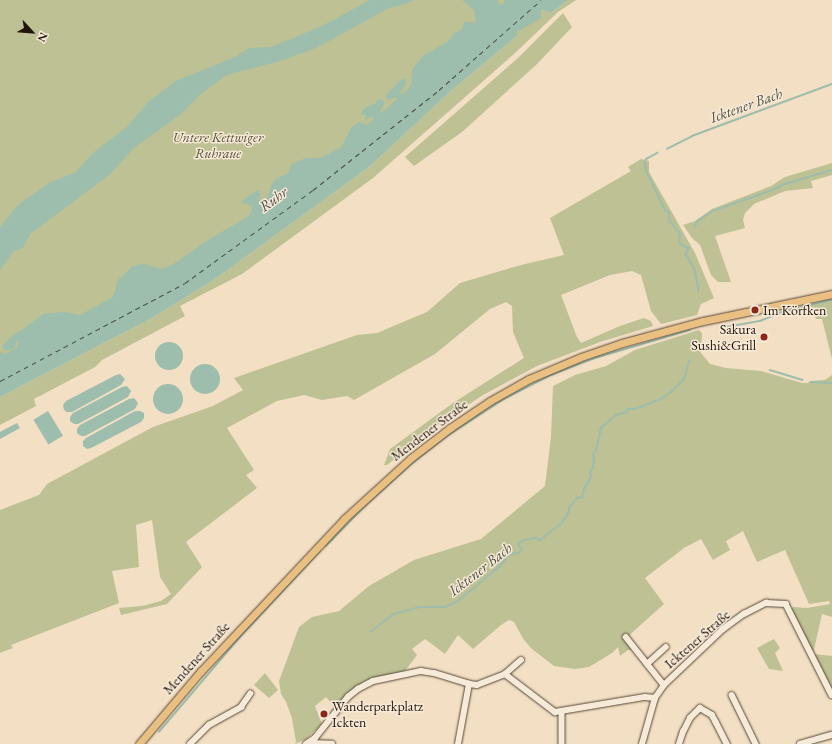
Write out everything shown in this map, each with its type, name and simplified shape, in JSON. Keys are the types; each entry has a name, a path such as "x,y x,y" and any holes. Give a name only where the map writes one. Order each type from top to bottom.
{"main road":[{"name":"Mendener Straße","path":"139,744 201,671 344,519 411,458 450,428 490,401 529,379 581,357 622,343 703,321 832,294"}],"street":[{"name":"Icktener Straße","path":"642,744 655,698 664,685 723,629 758,606 774,602 786,604 832,695"},
{"name":"Icktener Straße","path":"626,637 664,685"},
{"name":"Icktener Straße","path":"647,664 666,647"},
{"path":"308,743 334,716 348,697 358,689 373,681 422,671 477,685 505,674 521,660"},
{"path":"505,674 555,712 645,697 655,698"},
{"path":"458,744 469,684"},
{"path":"190,744 209,725 241,707 250,694"},
{"path":"732,694 756,744"},
{"path":"679,744 682,732 690,718 696,710 700,708 714,719 727,744"},
{"path":"562,712 562,744"},
{"path":"800,744 832,735"},
{"path":"308,743 332,744"}],"green space":[{"name":"Untere Kettwiger Ruhraue","path":"0,0 533,0 270,217 0,367"},
{"path":"568,0 576,0 558,12 514,54 373,178 242,274 180,306 185,316 102,360 95,367 34,399 36,406 0,425 0,397 152,318 215,279 369,167 452,90 517,36 517,32 541,15 541,11 543,10 551,13"},
{"path":"563,13 572,27 537,64 462,132 414,166 405,157 519,57"},
{"path":"641,159 649,161 649,172 695,253 714,298 701,304 697,315 661,324 651,311 641,275 632,271 610,275 561,295 577,337 581,343 620,326 644,318 651,321 653,326 600,342 537,366 483,395 432,429 387,465 384,465 390,449 453,403 524,358 513,332 512,306 506,302 490,309 435,354 354,400 347,396 322,400 304,395 277,401 227,428 254,470 246,475 257,488 186,542 202,567 167,604 121,615 119,608 142,606 161,601 171,594 160,577 152,520 136,525 139,567 112,571 119,603 11,645 13,648 0,653 0,510 39,495 47,484 153,427 213,406 243,390 234,378 357,335 377,333 427,312 460,283 521,265 564,255 550,218 631,171 628,167"},
{"path":"832,163 832,175 811,181 813,188 785,191 754,204 745,213 743,220 745,228 715,236 731,282 718,282 711,275 700,245 692,238 683,225 695,221 712,209 771,186 785,177"},
{"path":"832,301 832,359 822,319 816,319 811,306"},
{"path":"699,330 702,333 701,353 710,364 726,368 761,371 802,383 825,380 832,375 832,617 822,614 813,654 832,656 832,691 813,655 791,609 793,607 807,608 830,604 829,601 809,604 785,550 757,562 743,531 726,541 730,550 713,560 701,539 684,548 645,578 664,604 625,639 634,650 628,650 620,656 618,647 612,653 589,667 575,669 554,666 532,649 524,640 514,622 509,620 473,649 458,635 445,654 425,639 412,649 417,655 405,671 365,681 348,692 335,707 326,697 315,706 322,724 306,739 295,744 296,742 292,718 286,702 281,694 279,681 299,627 312,617 339,611 369,586 414,560 481,539 545,486 551,437 553,386 575,375 606,366 635,350"},
{"path":"774,639 780,648 775,653 783,671 769,669 757,648"},
{"path":"265,673 278,690 269,698 254,685"}],"water":[{"path":"370,0 415,0 389,8 316,48 280,61 227,75 202,93 181,114 134,148 109,175 30,234 23,248 14,251 0,270 0,227 19,204 49,183 76,172 94,152 128,126 148,102 176,81 237,56 249,48 271,47 296,37 324,25"},
{"name":"Ruhr","path":"462,0 497,0 500,5 504,3 504,0 568,0 551,13 543,10 541,11 541,18 517,32 517,36 452,90 369,167 215,279 152,318 0,397 0,352 5,354 17,348 18,342 16,341 15,348 6,351 2,346 12,336 43,314 64,312 80,315 113,297 118,280 133,266 143,264 162,269 172,265 205,242 247,217 251,213 252,206 243,203 242,201 257,190 260,191 259,204 261,204 268,197 271,185 277,178 288,173 292,164 306,158 320,158 342,147 350,129 359,122 367,125 374,119 372,116 365,121 366,115 361,115 363,109 376,103 378,99 385,103 379,113 385,110 397,99 395,97 389,100 385,96 402,79 405,79 406,84 400,92 402,94 407,90 411,84 412,70 423,56 447,42 455,33 462,29 464,22 472,22 476,24 474,10"},
{"path":"169,342 179,346 183,356 179,366 169,370 159,366 155,356 159,346"},
{"path":"205,364 215,369 220,379 215,389 205,394 195,389 190,379 195,369"},
{"path":"120,374 125,379 121,385 72,412 67,412 64,410 63,405 66,401"},
{"path":"168,384 174,385 182,393 182,405 174,413 168,414 162,413 154,405 153,399 154,393 162,385"},
{"path":"127,386 131,391 128,397 78,424 74,424 70,421 70,417 73,413 122,387"},
{"path":"134,398 138,403 135,409 85,436 81,436 77,433 77,429 80,425 129,399"},
{"path":"48,411 63,436 48,445 33,420"},
{"path":"135,411 144,413 144,418 141,422 91,448 87,449 83,446 83,441 86,438"},
{"path":"17,423 20,428 0,439 0,432"}],"waterway":[{"name":"Icktener Bach","path":"667,149 692,136 832,84"},
{"name":"Icktener Bach","path":"658,153 647,159 645,162 647,172 666,211 669,212 670,221 680,233 680,244 689,248 686,254 695,269 699,291"},
{"path":"694,227 699,220 713,211 785,184 832,170"},
{"path":"726,327 760,321 782,312 832,300"},
{"path":"326,546 365,506 410,465 447,436 504,399 551,375 595,358 690,330"},
{"name":"Icktener Bach","path":"370,632 394,614 420,607 445,607 458,601 500,566 510,554 518,553 522,550 518,544 524,540 537,538 540,540 562,523 569,512 569,508 577,498 582,497 584,489 591,476 590,472 593,468 593,454 596,451 601,428 616,415 627,412 628,409 635,409 661,399 671,392 684,379 689,361"},
{"path":"770,370 802,380"},
{"path":"811,382 832,383"},
{"path":"159,732 241,636 320,551"}],"ferry route":[{"path":"0,381 185,283 313,190 439,90 541,0"}],"place":[{"name":"Im Körfken","path":"755,310"},
{"name":"Sakura Sushi&Grill","path":"764,337"},
{"name":"Wanderparkplatz Ickten","path":"324,714"}]}
